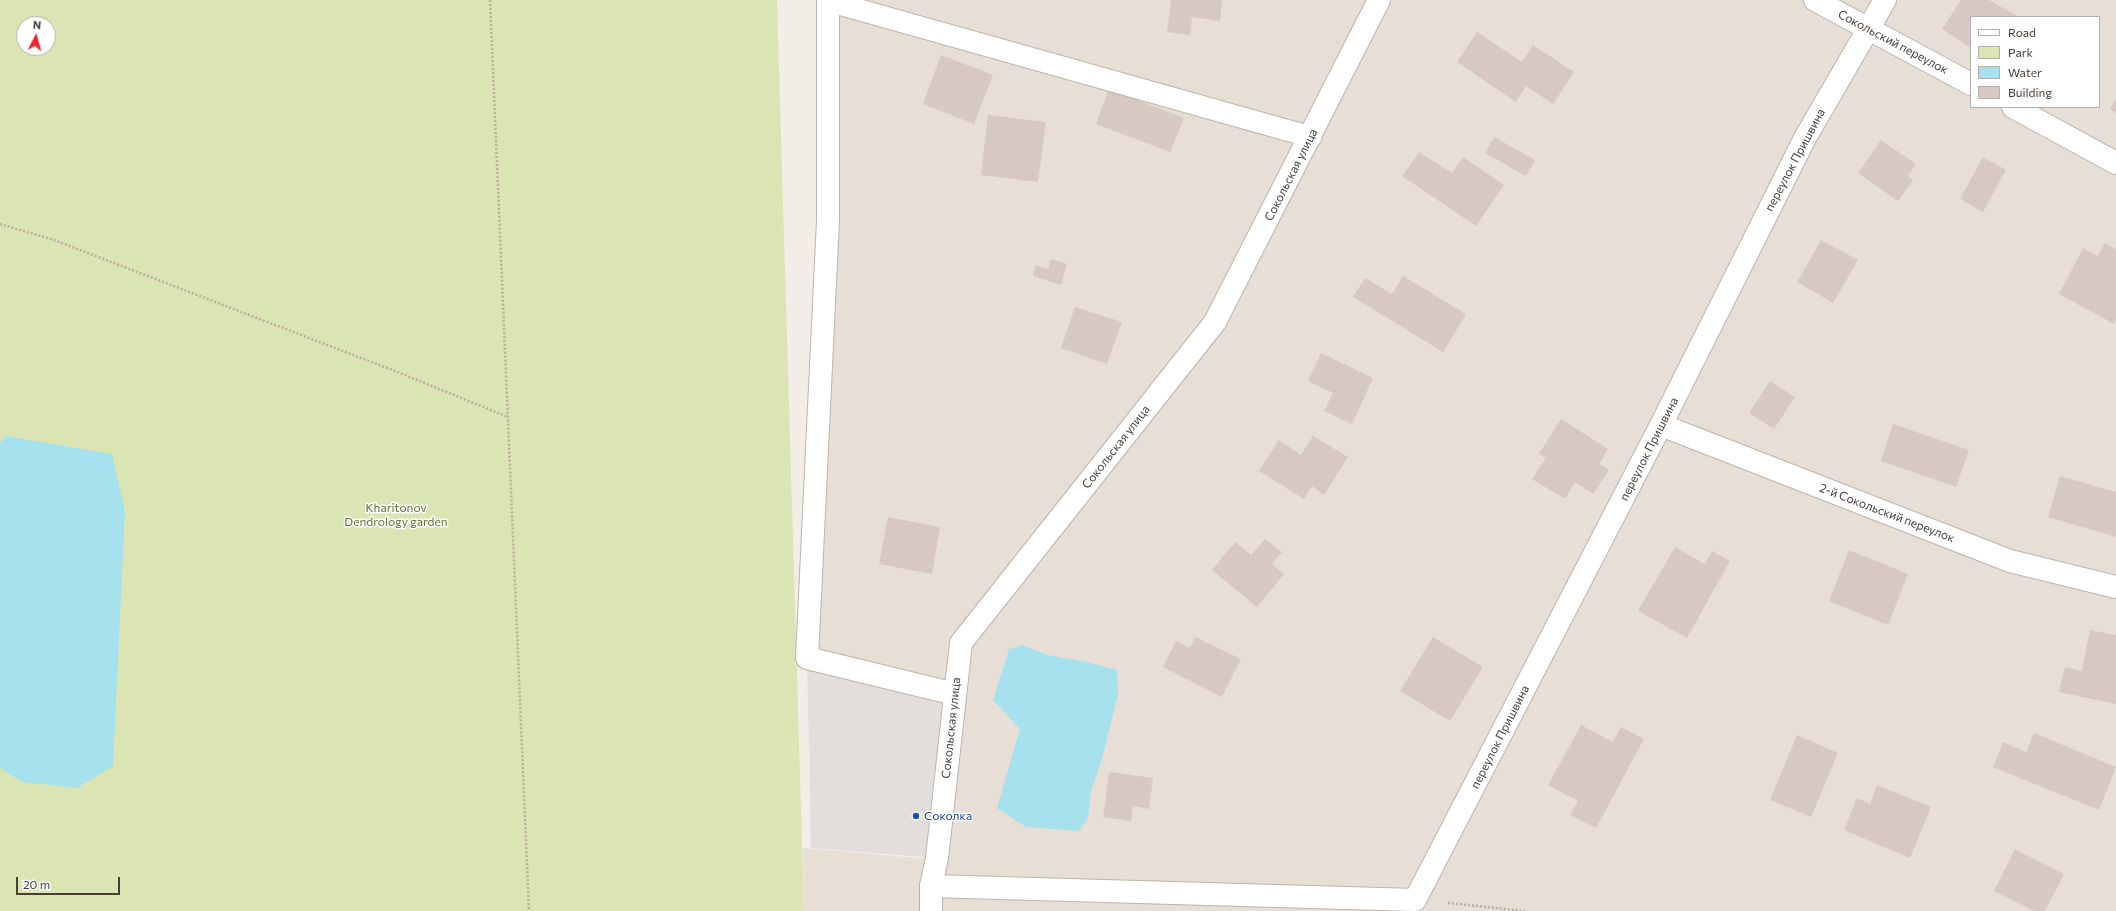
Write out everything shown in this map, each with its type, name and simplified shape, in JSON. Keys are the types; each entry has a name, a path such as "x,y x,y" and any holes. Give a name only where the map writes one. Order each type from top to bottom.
{"street":[{"name":"Сокольская улица","path":"931,911 931,886 937,858 961,643 1215,322 1311,137 1379,0"},
{"name":"Сокольский переулок","path":"1815,0 1970,83"},
{"name":"переулок Пришвина","path":"1415,900 1661,425 1805,138 1885,0"},
{"path":"828,1 828,220 807,658 955,694"},
{"path":"2015,108 2116,163"},
{"name":"2-й Сокольский переулок","path":"1661,425 2010,561 2116,587"},
{"path":"931,886 1337,904 1415,900"}],"lane":[{"path":"828,1 1311,137"}],"path":[{"path":"490,0 529,911"},
{"path":"0,224 54,240 396,371 508,418"},
{"path":"1415,900 1525,911"}],"shaded area":[{"path":"839,0 1372,0 1210,321 958,642 952,690 810,654"},
{"path":"1387,0 2116,0 2116,911 804,911 803,848 940,860 970,645 1223,324"},
{"path":"807,658 955,694 937,858 811,848"}],"green space":[{"name":"Kharitonov Dendrology garden","path":"0,0 777,0 804,911 0,911"}],"water":[{"path":"6,436 112,454 125,511 113,766 77,788 22,782 0,768 0,443"},
{"path":"1023,645 1048,655 1087,662 1117,670 1118,695 1102,759 1091,791 1088,819 1078,831 1026,827 997,808 1020,729 993,700 1009,649"}],"building":[{"path":"1171,0 1222,0 1220,21 1192,17 1190,35 1167,32"},
{"path":"1961,0 1989,0 2017,16 1970,16 1970,47 1942,29"},
{"path":"1477,32 1522,62 1533,45 1574,72 1553,104 1526,86 1516,102 1457,62"},
{"path":"941,55 993,75 974,124 923,104"},
{"path":"1109,89 1184,118 1170,152 1096,124"},
{"path":"2116,99 2116,113 2110,109"},
{"path":"988,115 1046,122 1038,182 981,175"},
{"path":"1494,137 1535,160 1526,176 1485,153"},
{"path":"1881,140 1916,164 1908,176 1913,180 1898,201 1858,173"},
{"path":"1419,152 1452,173 1463,157 1504,185 1476,226 1402,176"},
{"path":"1983,157 2006,170 1983,212 1960,199"},
{"path":"1821,240 1858,260 1833,303 1797,282"},
{"path":"2105,243 2116,249 2116,320 2114,324 2059,294 2083,248 2098,256"},
{"path":"1051,259 1067,264 1061,285 1033,276 1036,265 1048,269"},
{"path":"1403,276 1466,314 1443,352 1353,297 1365,278 1392,294"},
{"path":"1075,307 1122,322 1107,364 1061,348"},
{"path":"1321,353 1373,378 1352,424 1324,411 1333,393 1308,381"},
{"path":"1770,381 1795,397 1774,429 1749,413"},
{"path":"1561,419 1608,449 1599,464 1609,470 1593,494 1575,482 1565,499 1532,479 1546,458 1539,454"},
{"path":"1893,424 1969,450 1956,487 1881,461"},
{"path":"1313,436 1348,457 1324,495 1312,486 1304,499 1259,471 1279,440 1301,455"},
{"path":"2060,476 2116,492 2116,537 2048,517"},
{"path":"888,517 940,527 932,574 879,564"},
{"path":"1265,539 1282,552 1272,564 1284,574 1257,607 1212,570 1235,542 1251,555"},
{"path":"1675,547 1705,564 1712,551 1730,561 1687,638 1638,611"},
{"path":"1849,550 1908,574 1888,625 1829,601"},
{"path":"2090,630 2116,635 2116,704 2059,692 2065,667 2082,671"},
{"path":"1195,637 1241,659 1222,697 1163,667 1176,641 1190,648"},
{"path":"1433,637 1483,667 1450,721 1400,691"},
{"path":"1581,725 1613,742 1621,727 1644,739 1596,828 1570,815 1578,801 1548,785"},
{"path":"2034,733 2116,767 2099,810 1993,767 2003,742 2026,752"},
{"path":"1797,735 1838,753 1811,817 1770,800"},
{"path":"1109,772 1153,778 1149,809 1133,806 1131,821 1103,817"},
{"path":"1877,785 1931,807 1910,858 1844,830 1857,798 1870,804"},
{"path":"2015,849 2064,874 2045,911 2034,911 1994,891"}],"place":[{"name":"Соколка","path":"916,816"}]}
